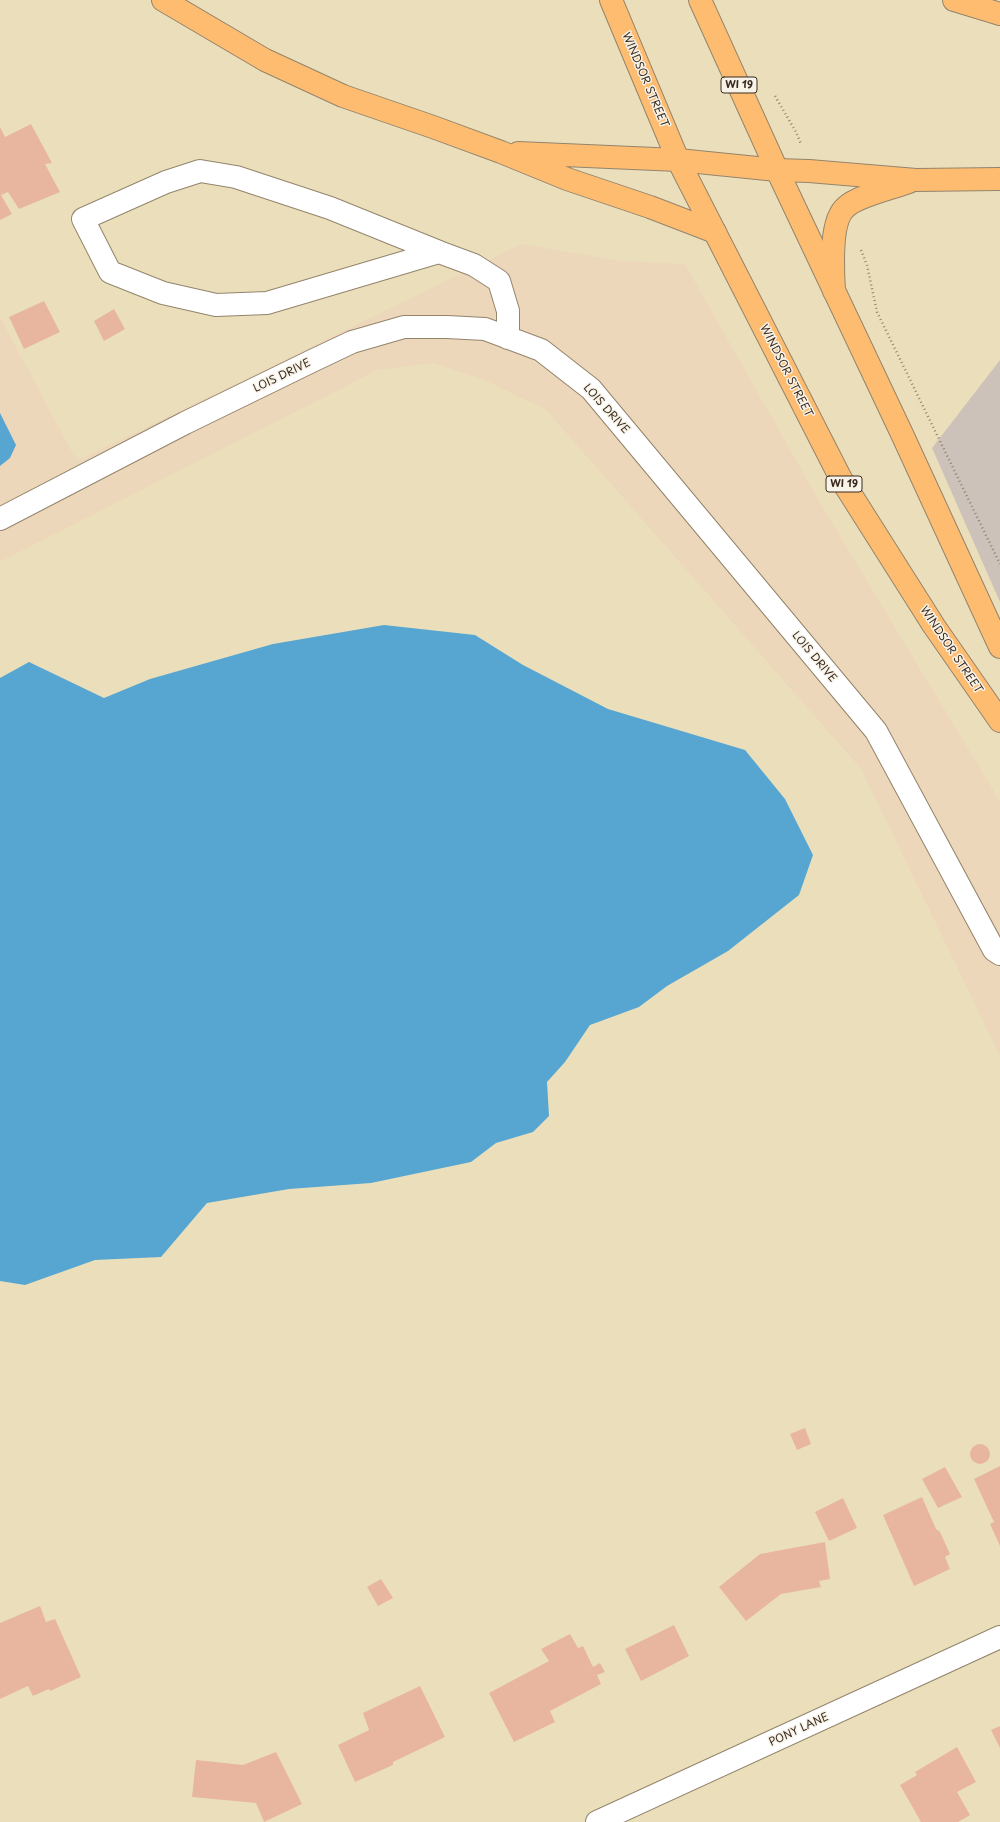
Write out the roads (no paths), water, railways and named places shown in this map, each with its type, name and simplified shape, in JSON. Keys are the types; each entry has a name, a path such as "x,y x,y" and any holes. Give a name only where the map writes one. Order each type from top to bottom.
{"main road":[{"path":"163,0 265,60 343,96 501,152 567,179 650,207 715,232"},
{"name":"WINDSOR STREET","path":"611,0 678,160 841,478 934,626 1000,721"},
{"name":"WI 19","path":"700,0 777,170 1000,647"},
{"path":"954,0 1000,14"},
{"path":"501,152 678,160 777,170 809,171 916,180 1000,179"},
{"path":"834,291 833,256 836,222 844,208 853,202 916,180"}],"street":[{"path":"439,252 267,303 216,305 163,293 110,272 83,219 166,182 200,171 236,177 330,208 474,265 499,281 508,311 508,338"},
{"name":"LOIS DRIVE","path":"0,519 185,423 352,342 404,327 447,327 485,329 541,350 591,389 876,731 994,950 1000,954"},
{"name":"PONY LANE","path":"597,1822 1000,1637"}],"water":[{"path":"0,413 16,445 10,458 0,466"},
{"path":"384,625 475,635 523,665 608,709 745,750 785,799 813,855 799,895 728,951 667,986 639,1007 590,1025 565,1062 547,1082 549,1116 533,1132 496,1143 471,1162 371,1183 289,1189 207,1203 161,1257 95,1260 25,1285 0,1281 0,678 29,662 104,698 150,679 273,644"}]}
